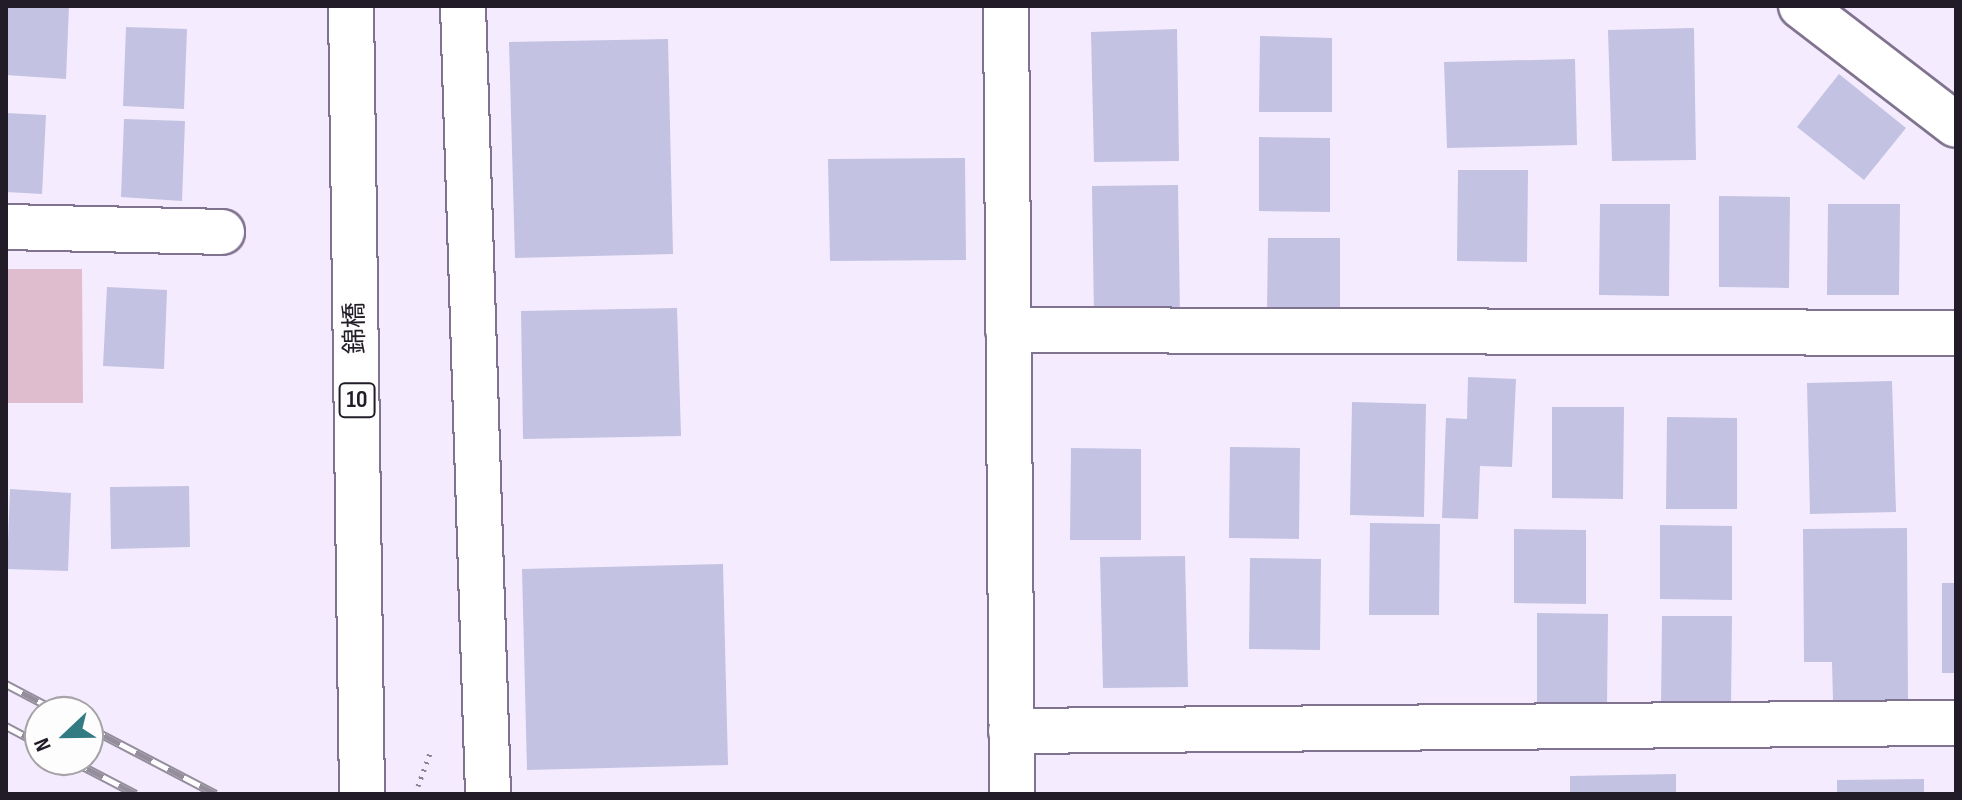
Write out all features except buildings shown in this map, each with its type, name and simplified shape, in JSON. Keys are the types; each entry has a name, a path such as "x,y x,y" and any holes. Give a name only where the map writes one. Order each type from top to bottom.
{"street":[{"name":"錦橋","path":"351,6 362,794"},
{"path":"463,6 488,794"},
{"path":"1006,6 1012,794"},
{"path":"1801,6 1956,125"},
{"path":"6,227 222,232"},
{"path":"1008,330 1956,333"},
{"path":"1011,731 1956,723"}],"shaded area":[{"path":"6,269 82,269 83,403 6,403"}],"railway":[{"path":"6,684 29,696"},
{"path":"6,726 24,736"},
{"path":"104,735 216,794"},
{"path":"102,776 136,794"}]}
